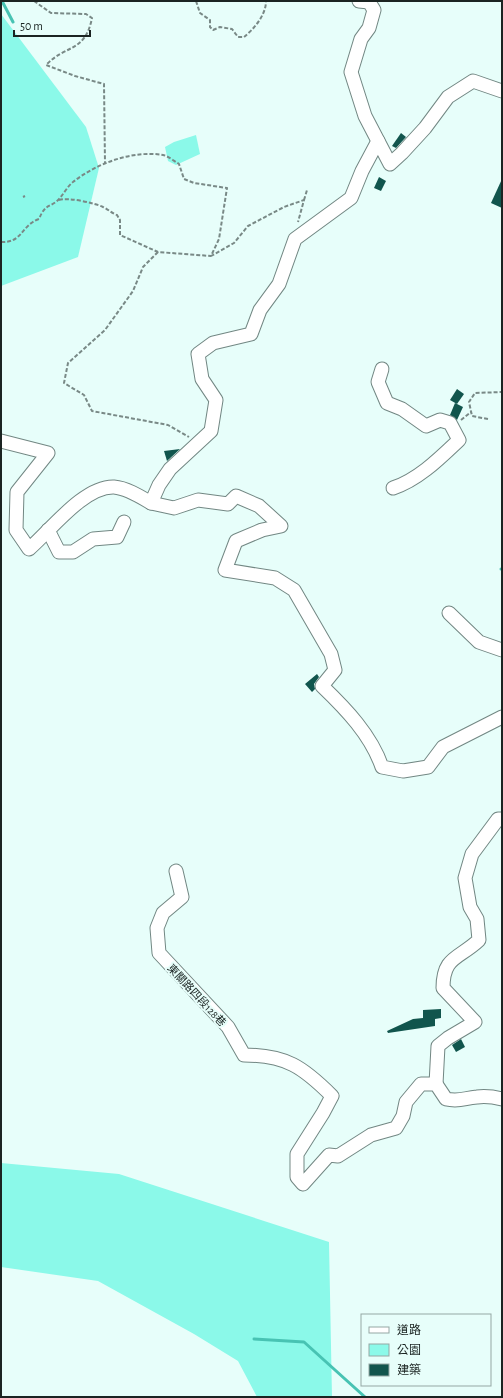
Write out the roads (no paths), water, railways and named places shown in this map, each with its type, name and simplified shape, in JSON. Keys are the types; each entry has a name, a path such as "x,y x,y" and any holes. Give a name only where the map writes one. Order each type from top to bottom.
{"street":[{"path":"359,1 369,2 374,10 369,28 361,39 351,72 365,116 390,164 402,154 425,128 448,97 473,81 502,91"},
{"path":"151,503 159,485 170,470 211,431 216,400 202,379 198,354 213,343 251,334 260,310 279,284 296,239 351,198 362,171 378,140"},
{"path":"382,369 378,382 388,403 402,409 426,426 440,420 450,423 459,440 438,460 403,485 392,488"},
{"path":"1,440 48,453 17,492 16,530 29,549 79,501 95,490 115,487 151,503 174,508 198,500 228,504 236,496 258,506 281,526 262,530 236,541 225,570 275,578 294,590 331,654 334,664 335,670 322,686 347,710 378,754 382,767 404,771 428,767 443,747 502,717"},
{"path":"48,530 59,552 73,552 93,539 117,537 124,522"},
{"path":"449,613 478,642 502,650"},
{"path":"500,819 472,854 465,878 470,907 477,919 479,940 467,951 451,960 443,972 443,988 475,1022 448,1038 438,1046 436,1084 446,1099 457,1102 476,1097 492,1097 502,1099"},
{"name":"東關路四段128巷","path":"176,872 182,897 163,914 157,928 158,953 228,1028 244,1055 266,1055 292,1064 311,1075 332,1096 297,1154 297,1177 303,1184 329,1155 338,1156 371,1135 396,1128 403,1116 406,1102 421,1084 436,1084"}],"waterway":[{"path":"2,1 13,22"},
{"path":"254,1339 304,1342 365,1397"}]}
